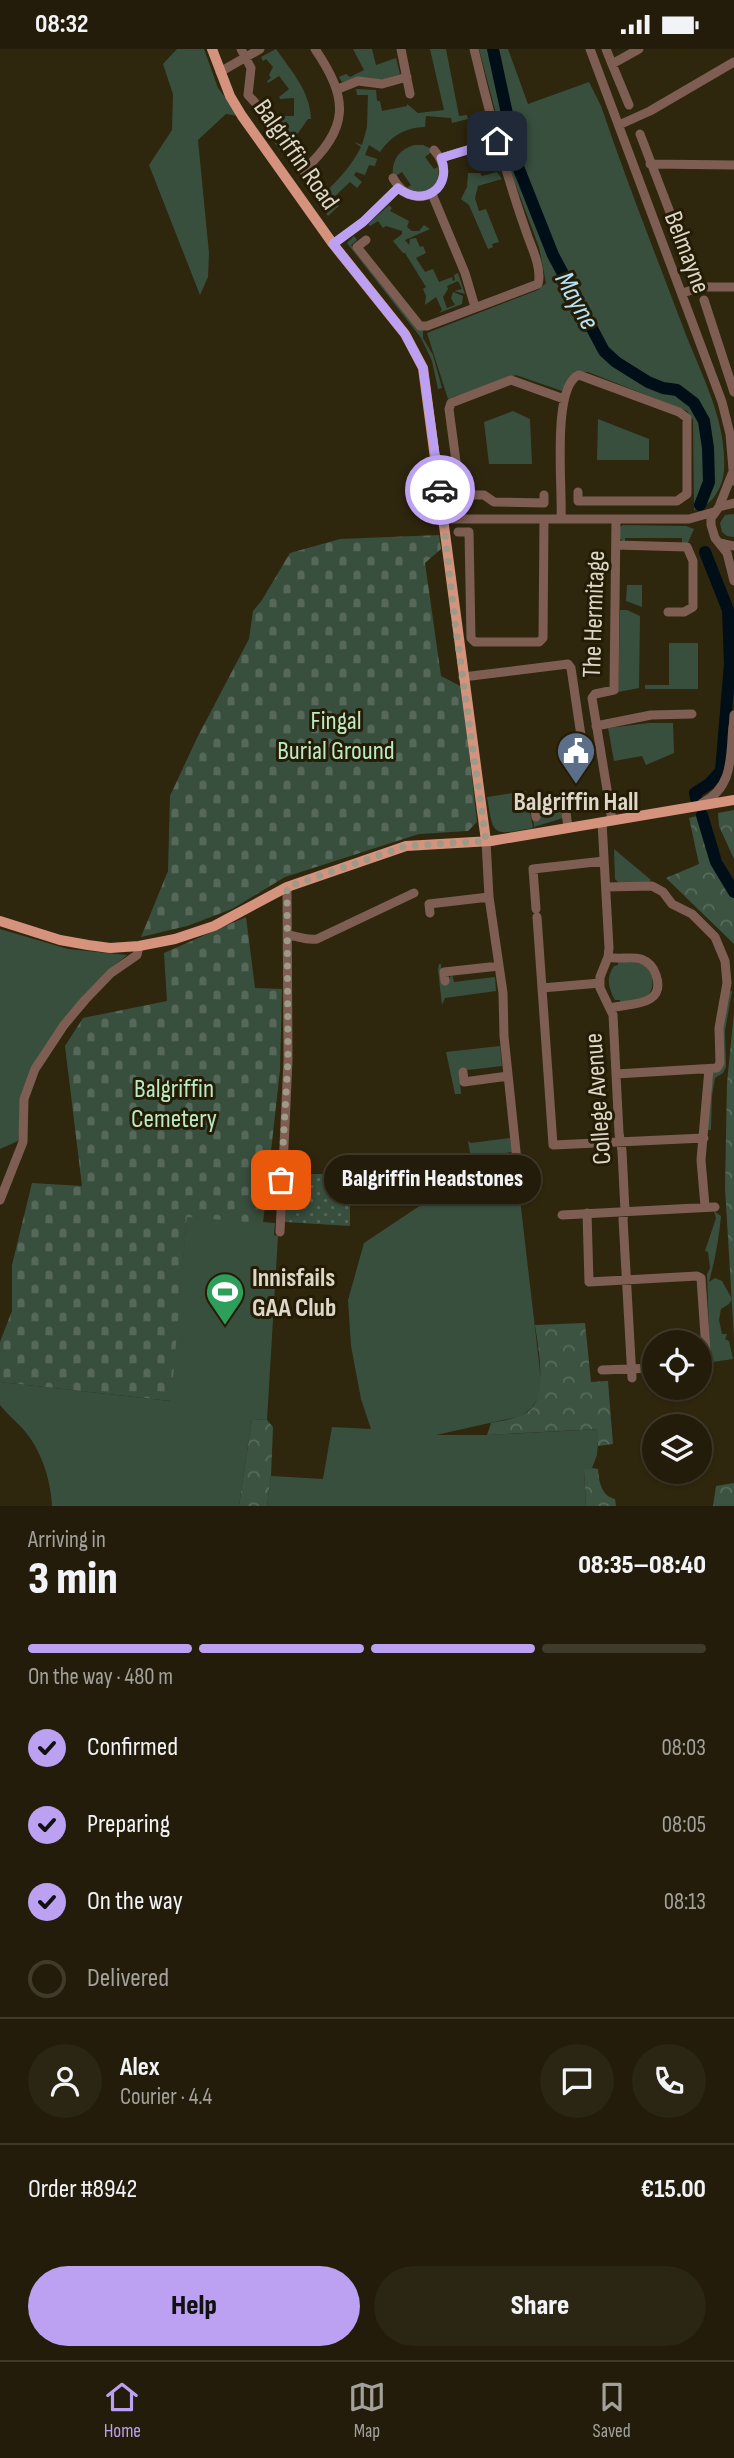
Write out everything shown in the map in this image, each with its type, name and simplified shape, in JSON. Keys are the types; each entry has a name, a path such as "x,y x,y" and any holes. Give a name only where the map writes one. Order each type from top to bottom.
{"main road":[{"name":"Balgriffin Road","path":"212,49 242,117 333,244 405,334 423,368 486,841"},
{"path":"0,921 89,946 139,946 175,939 214,926 287,887 406,846 486,841 734,800"}],"street":[{"path":"220,72 243,53 260,49"},
{"path":"303,171 320,156 339,118 338,89 331,73 314,49"},
{"path":"401,49 410,94"},
{"path":"366,240 356,247 420,326 427,326 534,286 539,280 532,247 497,141 474,49"},
{"name":"Belmayne","path":"590,49 727,419 733,477 710,525 712,533"},
{"path":"606,49 629,105"},
{"path":"612,64 639,49"},
{"path":"243,53 251,68 248,95 261,109"},
{"path":"619,125 650,111 734,62"},
{"path":"338,89 358,81 375,85 407,78"},
{"path":"640,134 694,275"},
{"path":"441,158 497,141"},
{"path":"393,178 398,188 409,195 418,197 432,194 444,178 441,158 435,150"},
{"path":"650,164 734,165"},
{"path":"333,244 363,222 398,188"},
{"path":"432,194 465,273 475,307"},
{"path":"682,293 703,286 734,287"},
{"path":"704,300 734,392"},
{"path":"561,519 561,408 571,381 579,375 678,412 688,422 685,498 673,501 578,502 578,492"},
{"path":"544,495 544,503 496,502 484,495 473,496 464,492 459,484 449,408 451,403 511,380 564,398"},
{"path":"444,519 689,519 734,503"},
{"path":"458,532 469,532 471,638 475,642 539,642 543,638 544,519"},
{"name":"The Hermitage","path":"607,821 592,698 595,694 614,690 616,519"},
{"path":"689,519 712,533 720,543 727,553 734,581"},
{"path":"720,543 734,546"},
{"path":"616,545 682,545 691,552 693,607 684,612 668,613"},
{"path":"463,677 568,664 571,667 584,756"},
{"path":"596,726 651,715 692,715"},
{"path":"693,807 714,797 728,775 734,715"},
{"path":"733,726 734,753"},
{"path":"536,817 535,808 561,806 566,812 568,828"},
{"path":"542,988 600,983 608,957 604,861 607,821"},
{"path":"476,1159 478,1169 518,1165 499,966 489,897 486,841"},
{"path":"604,861 533,869 553,1145 704,1138"},
{"path":"606,887 652,886 663,892 672,904 692,914 715,937 725,961 727,982 719,1028 720,1064 716,1069 616,1074"},
{"path":"281,1232 288,1060 287,887"},
{"path":"288,935 305,940 317,939 414,893"},
{"path":"430,913 429,904 489,897"},
{"path":"0,1200 23,1142 24,1099 34,1069 85,1000 111,974 137,955 139,946"},
{"path":"608,957 633,958 646,962 656,972 657,980 655,993 648,1000 635,1005 611,1008"},
{"path":"445,981 444,972 499,966"},
{"name":"College Avenue","path":"600,983 604,999 611,1008 625,1211 623,1219 631,1373"},
{"path":"705,1206 701,1169 709,1069"},
{"path":"463,1072 464,1082 508,1076"},
{"path":"562,1215 715,1207"},
{"path":"587,1213 589,1282 696,1276 701,1278 704,1330"},
{"path":"602,1370 631,1373 642,1371"}],"green space":[{"path":"177,49 204,49 218,88 239,116 226,114 198,140 209,253 208,277 200,295 149,165 172,130 173,94 163,64"},
{"path":"276,49 304,91 311,119 308,119 291,143 280,151 272,139 285,130 279,120 280,116 294,116 294,98 280,99 289,89 279,76 268,83 267,81 271,78 269,75 273,67 261,57"},
{"path":"353,49 372,49 376,65 396,58 400,74 382,80 358,78 342,82 339,77 346,74 350,77 364,70"},
{"path":"430,49 446,49 459,116 467,115 468,119 452,123 451,118 426,116 425,127 400,133 380,152 369,145 365,155 377,159 375,166 369,165 365,175 356,172 354,175 362,182 357,188 350,182 333,198 339,206 328,216 317,200 352,162 361,147 354,142 362,145 367,127 368,95 357,95 356,89 376,90 382,111 407,104 418,113 444,110"},
{"path":"479,49 508,49 528,104 589,82 601,106 717,414 724,451 723,476 711,501 700,508 694,510 693,420 687,411 588,372 576,372 562,391 516,375 448,399 427,333 538,290 546,283 539,247 512,175"},
{"path":"414,145 423,145 434,150 425,157 434,169 438,167 439,174 435,185 426,191 407,188 411,185 402,172 393,178 393,166 397,157"},
{"path":"497,172 502,179 478,186 475,198 479,211 486,209 499,242 488,249 469,205 461,199 467,187 468,173 480,173 482,176"},
{"path":"389,205 392,208 390,211 409,221 407,227 412,231 419,231 424,225 430,229 405,240 409,245 410,239 416,238 420,247 423,246 426,253 416,258 425,272 433,269 439,282 452,277 453,281 454,275 458,273 465,294 454,291 462,289 458,281 447,286 443,297 447,308 455,305 451,298 453,292 463,296 462,304 439,313 442,310 436,297 425,305 426,296 423,289 426,287 405,253 393,241 402,231 386,226 383,228 378,221 370,226 368,224"},
{"path":"354,236 357,240 351,245 423,330 423,338 433,355 442,388 438,389 432,361 421,338 347,243"},
{"path":"513,411 530,419 532,464 489,464 484,422"},
{"path":"598,419 649,439 649,460 597,460"},
{"path":"734,514 734,537 727,536 722,532 720,523 725,515"},
{"path":"686,526 694,529 687,545 682,543 682,538 625,538 625,543 620,539 620,527"},
{"name":"Fingal Burial Ground","path":"439,535 441,549 425,563 441,676 462,687 477,822 468,831 419,834 285,877 232,909 187,926 141,937 168,871 170,796 249,639 253,611 290,553 340,539"},
{"path":"627,585 642,585 642,607 626,601"},
{"path":"620,610 640,616 639,688 618,692"},
{"path":"669,643 698,643 698,689 645,689 645,685 669,685"},
{"path":"673,723 674,753 646,765 642,756 614,761 608,728"},
{"path":"526,791 533,828 497,831 491,820 487,797"},
{"path":"557,810 562,813 563,818 534,827 533,819 539,818 543,812"},
{"path":"734,810 734,859 719,826 718,813"},
{"path":"705,814 716,850 734,881 734,944 666,878 699,864 689,818"},
{"path":"614,849 651,880 619,883 615,879"},
{"name":"Balgriffin Cemetery","path":"246,917 255,988 282,989 280,1070 263,1223 187,1217 171,1401 0,1382 0,1342 12,1311 12,1265 32,1183 82,1186 65,1046 83,1018 167,1001 164,953"},
{"path":"0,929 68,949 127,955 109,970 32,1067 18,1141 0,1149"},
{"path":"635,960 649,967 651,989 647,997 620,1004 620,1000 615,1000 611,991 610,974 618,962"},
{"path":"439,964 442,981 448,981 452,974 454,982 495,977 496,991 445,998 442,1005"},
{"path":"729,991 732,991 725,1031 726,1067 723,1073 715,1078 711,1130 706,1130 713,1073 723,1067 721,1030"},
{"path":"734,1012 734,1338 725,1188 727,1083"},
{"path":"500,1046 502,1066 459,1071 461,1094 455,1094 446,1052"},
{"path":"510,1138 512,1152 483,1156 484,1164 480,1157 471,1159 468,1141 471,1143"},
{"path":"286,1174 350,1174 350,1226 285,1222"},
{"path":"520,1199 541,1380 539,1396 532,1408 521,1416 436,1435 599,1429 597,1455 592,1468 584,1471 586,1506 267,1506 271,1476 323,1479 332,1427 371,1429 361,1399 351,1346 348,1300 364,1243 427,1201"},
{"path":"714,1211 721,1216 709,1282 715,1278 722,1281 732,1299 721,1309 719,1320 722,1334 727,1334 725,1339 729,1341 733,1359 713,1362 707,1274 710,1268 708,1252 705,1251 716,1218"},
{"name":"Innisfails GAA Club","path":"187,1216 275,1223 274,1235 278,1236 267,1420 252,1419 239,1506 52,1506 50,1486 40,1455 23,1429 0,1405 0,1382 170,1401"},
{"path":"585,1323 591,1382 608,1381 613,1444 598,1446 598,1429 487,1435 491,1423 524,1414 537,1400 540,1368 535,1325"},
{"path":"252,1419 267,1420 273,1427 267,1506 239,1506"},
{"path":"598,1469 602,1487 607,1495 615,1499 616,1506 586,1506 584,1470"},
{"path":"734,1483 734,1506 713,1506 716,1486"}],"waterway":[{"name":"Mayne","path":"493,49 509,123 507,139 553,255 604,351 648,382 677,390 694,403 704,421 709,482 700,505"},
{"name":"Mayne","path":"696,798 695,793 709,784 721,771 730,664 728,610 705,552"},
{"name":"Mayne","path":"702,815 716,862 734,892"}],"way so far":[{"path":"281,1180 288,1060 287,887 406,846 486,841 455,622 440,490"}],"place":[{"name":"Balgriffin Hall","path":"576,785"},
{"name":"Balgriffin Headstones","path":"281,1180"},
{"name":"Innisfails GAA Club","path":"225,1326"}],"route":[{"path":"440,490 423,368 405,334 333,244 363,222 398,188 418,197 434,192 444,178 441,158 497,141"}]}
